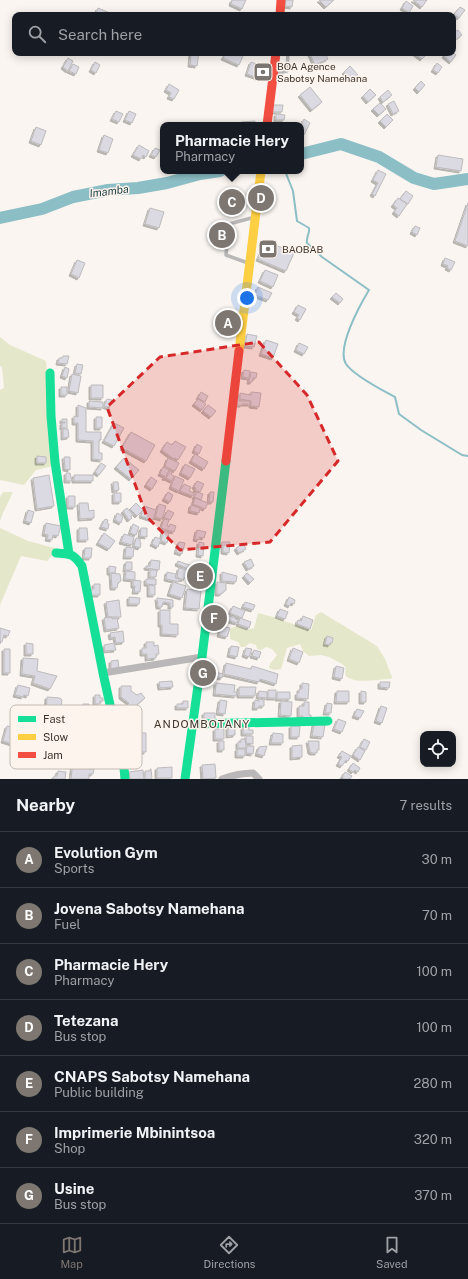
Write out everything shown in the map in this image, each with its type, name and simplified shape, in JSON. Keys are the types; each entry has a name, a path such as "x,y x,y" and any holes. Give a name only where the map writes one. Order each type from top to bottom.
{"main road":[{"path":"280,12 281,0"},
{"path":"267,122 276,56"},
{"path":"185,779 202,657 261,174"},
{"path":"50,373 51,416 55,462 69,554"},
{"path":"56,553 69,554 76,557 82,566 110,705"},
{"path":"193,724 328,721"},
{"path":"124,769 125,779"}],"street":[{"path":"103,673 202,657"},
{"path":"222,779 248,773 253,773 259,779"}],"lane":[{"path":"273,74 287,71 288,56"},
{"path":"249,264 226,255 229,224 255,217"}],"highlighted area":[{"path":"259,342 307,395 338,461 270,542 180,550 147,517 107,407 160,357"}],"green space":[{"path":"0,337 10,345 46,361 53,466 36,470 24,485 0,480 0,390 4,388 2,367 0,366"},
{"path":"3,492 13,492 0,521 0,497"},
{"path":"0,528 28,541 58,549 47,561 21,556 0,605"},
{"path":"321,612 377,646 385,659 392,677 391,679 366,681 354,680 345,675 346,668 342,664 329,657 321,655 309,656 303,651 300,644 287,648 281,669 274,670 269,668 270,664 277,655 272,649 266,647 261,650 257,649 256,645 250,643 245,647 241,647 238,642 230,639 230,629 234,627 237,626 247,629 254,628 258,613 311,630 316,615"}],"building":[{"path":"232,0 246,0 242,9 231,4"},
{"path":"286,0 293,0 292,7 285,6"},
{"path":"319,0 334,0 326,7"},
{"path":"413,0 427,0 422,7"},
{"path":"406,1 413,6 410,12 402,8"},
{"path":"460,7 465,10 459,18 456,16 456,12"},
{"path":"98,8 108,12 96,12"},
{"path":"458,30 462,35 456,40 456,31"},
{"path":"191,56 199,56 197,66 190,65"},
{"path":"224,56 243,56 239,65 223,58"},
{"path":"311,56 326,56 328,59 315,65"},
{"path":"418,56 425,56 422,59"},
{"path":"444,56 455,56 451,62"},
{"path":"68,58 73,61 68,71 63,67"},
{"path":"95,62 100,65 96,73 91,70"},
{"path":"251,62 263,66 259,78 247,74"},
{"path":"437,63 442,67 438,73 433,70"},
{"path":"73,64 79,67 76,74 69,71"},
{"path":"350,66 358,75 351,81 344,72"},
{"path":"421,81 425,85 419,92 415,88"},
{"path":"169,84 179,90 174,99 169,97 171,93 166,90"},
{"path":"310,87 322,102 312,110 300,95"},
{"path":"370,89 376,95 368,102 363,96"},
{"path":"388,90 392,95 383,102 380,97"},
{"path":"394,101 399,111 393,114 388,104"},
{"path":"380,103 386,109 379,115 373,109"},
{"path":"272,105 283,105 282,112 272,112"},
{"path":"116,111 123,114 119,122 112,119"},
{"path":"129,111 136,114 132,123 125,120"},
{"path":"276,114 285,115 284,120 276,120"},
{"path":"387,114 393,120 386,127 380,121"},
{"path":"304,119 310,123 304,135 304,122 302,122"},
{"path":"36,127 46,131 41,145 31,141"},
{"path":"104,135 113,139 108,153 99,150"},
{"path":"139,145 149,151 146,157 143,155 141,159 133,155"},
{"path":"155,148 160,150 156,157 151,155"},
{"path":"438,155 463,159 461,171 436,167"},
{"path":"378,170 386,174 375,196 372,194 378,183 373,180"},
{"path":"406,191 413,196 408,204 400,199"},
{"path":"398,198 407,204 399,216 394,212 397,208 393,205"},
{"path":"468,203 468,246 455,241"},
{"path":"150,208 164,212 159,228 145,224"},
{"path":"415,226 420,228 417,235 412,232"},
{"path":"266,241 294,253 286,271 258,259"},
{"path":"445,258 455,262 451,270 447,268 448,266 443,264"},
{"path":"77,260 85,263 79,278 71,274"},
{"path":"265,270 278,275 273,287 260,281"},
{"path":"258,287 272,293 268,300 255,295"},
{"path":"336,293 343,299 340,303 332,297"},
{"path":"298,305 306,309 300,320 297,318 299,315 294,312"},
{"path":"227,314 236,318 229,332 220,328"},
{"path":"247,334 257,336 254,347 245,346"},
{"path":"266,340 278,344 273,358 261,354"},
{"path":"299,343 308,347 304,354 296,350"},
{"path":"63,356 69,356 67,364 58,363 59,358 62,358"},
{"path":"77,364 83,365 81,374 75,373"},
{"path":"65,367 69,369 67,378 62,376"},
{"path":"244,370 250,371 249,378 243,377"},
{"path":"251,372 257,373 256,378 253,378 252,382 249,382"},
{"path":"72,374 81,376 78,393 69,391"},
{"path":"91,385 103,385 103,398 91,398"},
{"path":"61,387 67,387 67,395 61,395"},
{"path":"201,392 208,396 205,402 198,398"},
{"path":"251,392 261,393 259,407 251,406 251,401 240,399 240,393 251,395"},
{"path":"237,398 239,398 239,401 250,401 250,404 237,405"},
{"path":"107,399 112,400 109,408 104,406"},
{"path":"198,399 206,404 202,410 194,404"},
{"path":"89,401 103,402 103,408 89,407"},
{"path":"78,405 86,408 86,432 101,432 101,440 99,440 99,453 102,453 102,460 93,459 93,441 78,440 78,423 74,423 74,416 78,417"},
{"path":"208,405 216,411 211,417 203,411"},
{"path":"96,417 102,417 102,428 96,428"},
{"path":"62,419 67,419 67,428 62,428 62,423 65,422 62,422"},
{"path":"114,423 124,428 114,446 104,441"},
{"path":"63,429 68,429 69,437 63,438"},
{"path":"131,432 155,445 146,461 122,448"},
{"path":"175,441 186,447 178,460 175,458 174,459 162,450 167,442 172,445"},
{"path":"197,444 202,447 199,454 194,451"},
{"path":"195,454 208,462 204,469 191,461"},
{"path":"37,456 46,457 46,463 37,463"},
{"path":"64,457 70,457 70,470 65,469"},
{"path":"124,458 139,470 131,479 116,467"},
{"path":"168,458 179,463 175,471 165,466"},
{"path":"101,463 106,466 99,475 95,472"},
{"path":"185,464 195,469 190,478 181,473"},
{"path":"163,467 169,470 165,479 165,476 160,474"},
{"path":"170,471 174,476 172,481 166,478"},
{"path":"66,473 70,473 72,481 66,481"},
{"path":"49,475 54,506 37,509 33,478"},
{"path":"74,475 93,475 93,481 74,481"},
{"path":"175,476 184,480 179,491 171,487"},
{"path":"151,477 157,481 152,489 146,485"},
{"path":"197,481 204,484 200,492 195,490 196,488 194,487"},
{"path":"113,482 118,482 119,490 114,491"},
{"path":"184,484 191,487 189,491 194,493 193,496 180,491"},
{"path":"168,492 173,495 170,502 164,499"},
{"path":"197,492 203,494 201,500 194,497"},
{"path":"210,492 214,492 213,502 209,502"},
{"path":"114,493 121,493 121,502 114,502"},
{"path":"68,496 75,496 75,507 68,507"},
{"path":"195,498 208,503 205,509 193,504"},
{"path":"79,503 88,503 89,511 94,510 94,518 80,519"},
{"path":"136,503 143,510 137,516 130,509"},
{"path":"159,504 166,506 162,519 155,517"},
{"path":"191,505 200,508 199,513 190,511"},
{"path":"144,506 156,510 153,520 141,516"},
{"path":"127,508 133,515 129,520 123,511"},
{"path":"28,510 34,512 31,523 25,521"},
{"path":"168,510 174,513 170,520 164,517"},
{"path":"117,513 123,516 121,523 115,520"},
{"path":"105,519 108,520 108,529 101,527"},
{"path":"164,519 169,520 167,526 169,527 170,524 176,526 174,532 161,528"},
{"path":"46,523 61,526 58,536 53,535 52,540 47,539 48,535 44,534"},
{"path":"133,524 139,527 136,535 130,533"},
{"path":"79,528 87,528 88,540 79,540"},
{"path":"141,528 147,528 147,537 140,536"},
{"path":"197,530 206,532 204,538 199,537 199,540 195,539"},
{"path":"163,531 169,533 167,543 161,541"},
{"path":"104,533 115,541 109,549 98,543"},
{"path":"124,534 134,537 132,545 121,542"},
{"path":"155,537 161,539 158,547 152,544"},
{"path":"136,538 140,539 140,548 134,546"},
{"path":"179,542 185,543 182,554 176,552"},
{"path":"199,542 204,543 203,556 198,555"},
{"path":"222,542 230,542 229,553 223,552 223,546 221,546"},
{"path":"243,543 246,549 239,553 236,548"},
{"path":"126,547 134,548 133,557 125,557"},
{"path":"85,548 92,548 91,558 84,558"},
{"path":"251,559 254,566 248,569 244,562"},
{"path":"151,560 160,561 159,570 146,568 146,566 150,566"},
{"path":"178,561 192,566 191,570 177,564"},
{"path":"126,562 132,562 132,570 125,570"},
{"path":"109,566 116,567 115,573 109,573"},
{"path":"179,568 187,570 185,579 184,578 183,580 177,577"},
{"path":"150,570 157,570 156,577 150,577"},
{"path":"126,571 135,572 135,580 125,579"},
{"path":"167,572 176,574 175,578 179,579 179,582 166,579"},
{"path":"222,572 237,576 236,582 222,581"},
{"path":"111,573 120,574 121,581 118,583 117,588 112,588"},
{"path":"247,573 254,579 250,583 244,576"},
{"path":"146,579 156,579 156,585 146,584"},
{"path":"133,580 141,581 140,592 134,592 135,586 133,586"},
{"path":"173,582 186,586 182,598 169,594"},
{"path":"217,582 226,583 226,590 221,594 217,594"},
{"path":"94,584 100,584 100,595 91,595 91,589 94,589"},
{"path":"149,585 155,586 155,595 149,595"},
{"path":"187,589 201,591 199,609 185,608"},
{"path":"129,597 140,598 139,604 129,604"},
{"path":"289,597 295,600 294,604 291,603 290,606 286,604"},
{"path":"157,598 173,600 173,607 170,607 170,603 163,602 162,607 158,607"},
{"path":"119,600 121,617 108,617 106,602"},
{"path":"245,602 255,605 253,610 243,607"},
{"path":"233,606 245,611 242,618 230,613"},
{"path":"280,609 288,612 285,619 277,616"},
{"path":"160,610 170,610 170,624 178,624 178,635 162,634 162,625 160,625"},
{"path":"215,612 236,618 235,619 238,620 237,623 214,616"},
{"path":"303,616 313,620 310,629 297,624 298,620 301,621"},
{"path":"112,617 112,619 117,618 119,628 106,630 104,618"},
{"path":"214,617 219,618 218,625 213,625"},
{"path":"240,618 251,622 249,628 238,624"},
{"path":"221,626 230,628 227,637 219,635"},
{"path":"0,628 10,631 8,636 4,635 2,642 0,641"},
{"path":"123,631 124,642 116,643 115,637 111,638 110,633"},
{"path":"327,636 333,638 330,645 325,644"},
{"path":"146,642 154,642 154,646 158,645 159,654 156,654 156,658 147,659 147,654 142,654 142,648 146,648"},
{"path":"26,643 33,644 33,654 26,654"},
{"path":"114,643 116,650 105,651 104,645"},
{"path":"231,646 239,647 237,657 229,655"},
{"path":"246,648 252,649 249,657 244,655"},
{"path":"293,648 303,652 299,663 289,659"},
{"path":"4,649 10,649 10,673 4,673"},
{"path":"254,650 261,652 259,658 252,656"},
{"path":"23,658 38,659 37,671 57,676 50,689 33,683 35,676 22,674"},
{"path":"118,660 119,668 111,669 111,661"},
{"path":"226,663 251,669 252,666 278,674 276,684 260,679 259,682 224,674"},
{"path":"336,666 344,668 342,679 334,677"},
{"path":"214,672 223,674 222,678 214,676"},
{"path":"172,681 173,687 160,688 159,682"},
{"path":"380,682 390,682 389,688 380,687"},
{"path":"216,683 235,685 234,692 237,692 236,696 215,694"},
{"path":"302,683 309,684 308,699 297,698 299,689 302,689"},
{"path":"18,685 30,688 28,696 24,695 23,697 15,695"},
{"path":"121,686 131,686 131,691 137,695 141,693 145,698 137,705 127,705 129,703 121,697"},
{"path":"239,687 256,687 255,696 239,696"},
{"path":"268,690 276,690 276,698 268,698"},
{"path":"259,691 267,692 267,698 258,697"},
{"path":"337,691 349,691 349,702 336,702"},
{"path":"361,691 366,692 366,702 361,702"},
{"path":"277,692 290,692 290,699 277,699"},
{"path":"95,695 100,695 100,698 103,698 103,701 100,701 100,704 95,704"},
{"path":"47,697 60,698 62,700 61,705 46,705"},
{"path":"259,699 264,700 264,706 254,708 255,700 259,701"},
{"path":"220,700 227,701 225,714 218,713"},
{"path":"183,701 188,701 188,708 177,708 177,704 183,704"},
{"path":"281,701 292,702 291,716 280,715"},
{"path":"304,702 309,702 309,715 311,715 311,718 303,718 303,716 299,716 299,706 304,706"},
{"path":"327,703 332,704 331,713 325,713"},
{"path":"381,706 387,708 382,723 376,721"},
{"path":"357,709 364,711 360,718 354,716"},
{"path":"204,713 215,713 215,721 204,721"},
{"path":"338,719 346,722 342,732 334,729"},
{"path":"314,724 325,725 323,737 312,736"},
{"path":"228,725 235,725 235,735 228,736"},
{"path":"243,725 249,725 249,730 253,730 253,734 243,734"},
{"path":"7,726 10,727 10,743 3,741"},
{"path":"291,726 300,726 299,737 291,737"},
{"path":"215,729 224,729 224,739 215,739"},
{"path":"142,733 146,733 146,752 142,752"},
{"path":"273,733 283,734 283,743 271,743"},
{"path":"246,736 253,736 253,744 246,743"},
{"path":"241,739 245,739 246,748 238,748 238,742 241,742"},
{"path":"364,739 370,742 366,750 360,747"},
{"path":"219,741 224,741 224,750 219,750"},
{"path":"308,741 319,741 319,750 317,750 317,753 310,752"},
{"path":"302,745 302,757 292,758 292,746"},
{"path":"247,746 254,746 253,754 246,753"},
{"path":"267,746 264,756 257,754 259,747"},
{"path":"358,747 365,751 360,760 353,755"},
{"path":"237,749 245,749 245,756 237,756"},
{"path":"342,751 351,756 342,766 338,764 342,757 339,756"},
{"path":"353,763 360,768 358,772 355,770 353,772 349,769"},
{"path":"215,764 216,778 203,779 202,765"},
{"path":"172,767 172,778 157,778 157,768"},
{"path":"72,769 94,769 93,774 89,774 89,779 71,779"},
{"path":"150,769 152,779 145,779 145,771 150,771"},
{"path":"143,770 144,779 130,779 129,772"},
{"path":"58,771 66,772 65,779 54,779 54,776 57,776"},
{"path":"345,772 352,776 350,779 345,779 342,777"}],"waterway":[{"name":"Imamba","path":"304,153 341,144 379,157 414,178 434,184 468,179"},
{"name":"Imamba","path":"0,218 42,209 73,197 108,190 138,188 167,183 200,174"},
{"path":"286,174 293,191 297,221 309,228 307,243 322,257 369,290 350,327 344,348 346,364 362,378 395,397 399,414 421,430 462,455 468,456"}],"traffic: fast":[{"path":"50,373 51,416 55,462 69,554"},
{"path":"185,779 202,657 226,461"},
{"path":"56,553 74,556 82,566 110,705"},
{"path":"193,724 328,721"},
{"path":"124,769 125,779"}],"traffic: slow":[{"path":"239,351 261,174"}],"traffic: jam":[{"path":"280,12 281,0"},
{"path":"267,122 276,56"},
{"path":"226,461 239,351"}],"place":[{"name":"BOA Agence Sabotsy Namehana","path":"263,72"},
{"name":"Tetezana","path":"261,198"},
{"name":"Pharmacie Hery","path":"232,202"},
{"name":"Jovena Sabotsy Namehana","path":"222,235"},
{"name":"BAOBAB","path":"268,249"},
{"name":"Evolution Gym","path":"228,323"},
{"name":"CNAPS Sabotsy Namehana","path":"200,576"},
{"name":"Imprimerie Mbinintsoa","path":"214,618"},
{"name":"Usine","path":"203,673"}],"district":[{"name":"ANDOMBOTANY","path":"202,724"}]}
